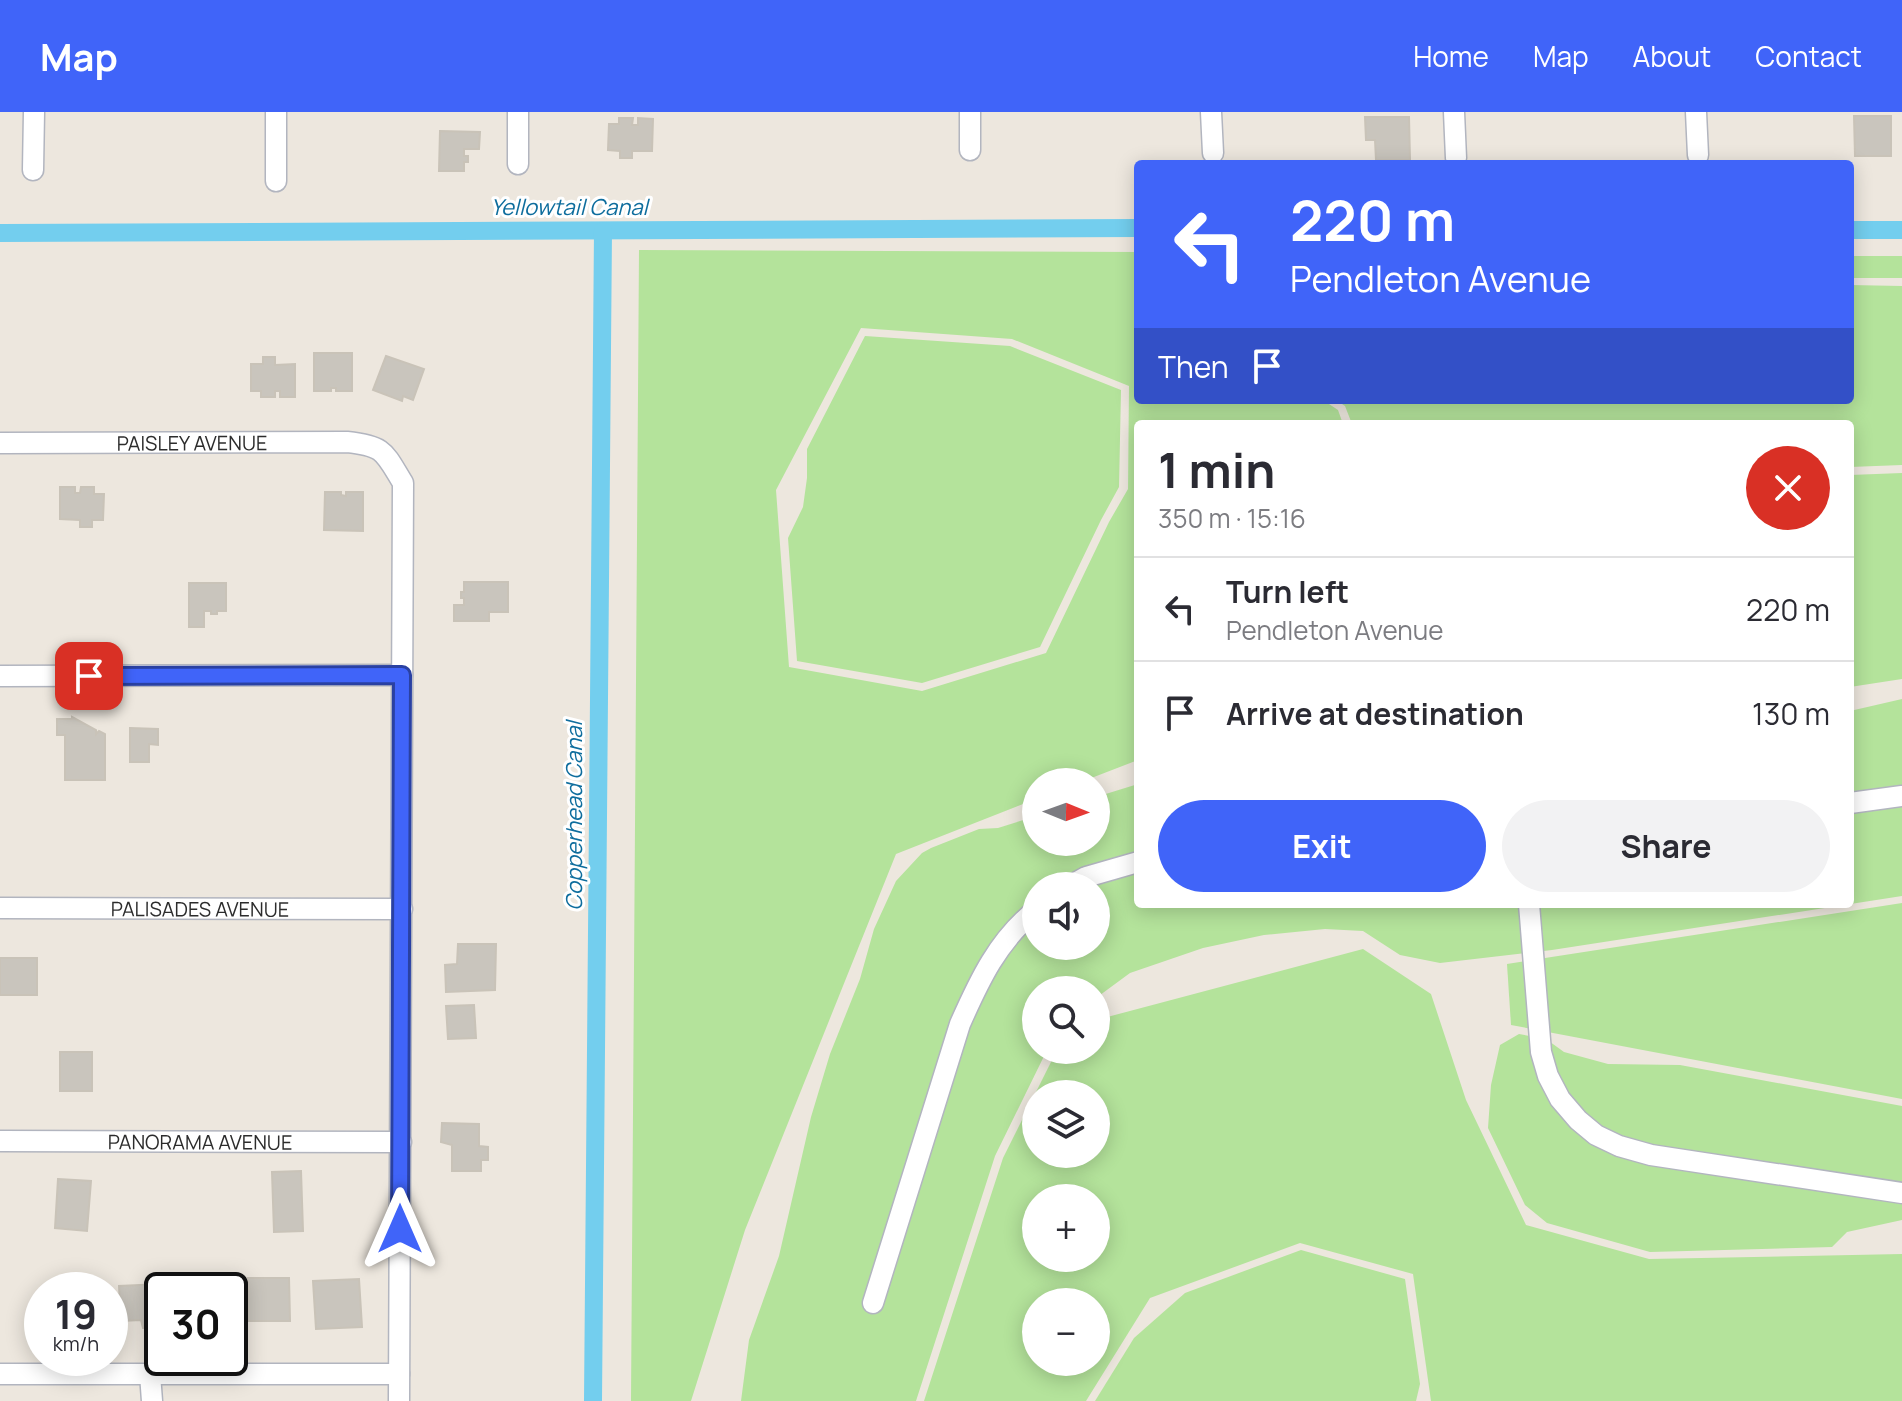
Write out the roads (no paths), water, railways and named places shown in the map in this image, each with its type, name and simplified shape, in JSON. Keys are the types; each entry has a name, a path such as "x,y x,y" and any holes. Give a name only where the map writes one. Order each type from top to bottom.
{"street":[{"path":"33,170 34,112"},
{"path":"276,112 276,181"},
{"path":"518,112 518,164"},
{"path":"970,112 970,150"},
{"path":"1211,112 1213,153"},
{"path":"1454,112 1456,158"},
{"path":"1696,112 1698,155"},
{"name":"PAISLEY AVENUE","path":"0,443 347,442 367,444 384,451 403,483 402,675"},
{"path":"0,676 402,675 399,1401"},
{"path":"1854,802 1902,796"},
{"path":"1103,872 1134,863"},
{"name":"PALISADES AVENUE","path":"0,908 402,909"},
{"path":"1529,908 1541,1052 1548,1076 1560,1099 1596,1135 1619,1146 1651,1155 1902,1193"},
{"path":"873,1303 960,1024 979,980 1000,946 1022,922"},
{"name":"PANORAMA AVENUE","path":"0,1141 401,1142"},
{"path":"0,1374 144,1374"},
{"path":"248,1374 399,1374"},
{"path":"150,1376 152,1401"}],"waterway":[{"name":"Yellowtail Canal","path":"0,233 1134,228"},
{"name":"Yellowtail Canal","path":"1854,230 1902,230"},
{"name":"Copperhead Canal","path":"593,1401 603,231"}]}
